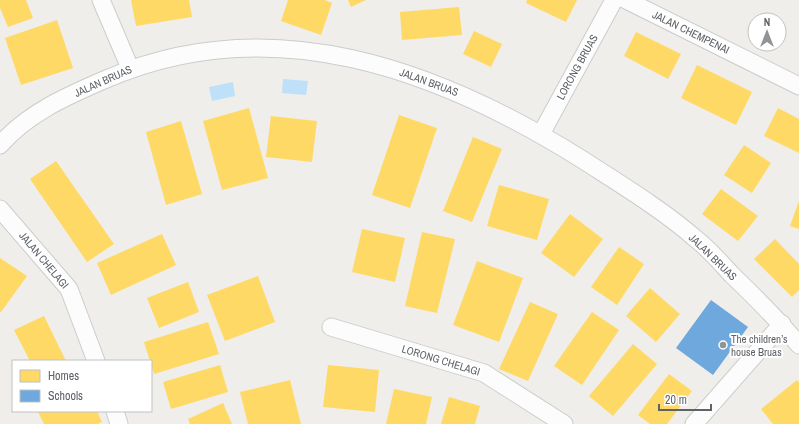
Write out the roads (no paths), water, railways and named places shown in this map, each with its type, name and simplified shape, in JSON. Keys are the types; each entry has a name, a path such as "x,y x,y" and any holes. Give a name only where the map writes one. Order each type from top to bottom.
{"street":[{"path":"101,0 130,68"},
{"name":"LORONG BRUAS","path":"541,134 614,0"},
{"name":"JALAN CHEMPENAI","path":"626,0 799,86"},
{"name":"JALAN BRUAS","path":"0,145 14,129 33,114 84,88 130,68 174,55 228,48 282,48 339,56 397,70 455,91 541,134 625,187 696,239 782,324 799,345"},
{"name":"JALAN CHELAGI","path":"0,209 69,289 96,360"},
{"path":"694,424 782,324"},
{"name":"LORONG CHELAGI","path":"331,327 484,373 564,424"},
{"path":"115,412 119,424"}],"water":[{"path":"283,79 308,81 306,95 282,93"},
{"path":"233,82 235,96 212,101 209,87"}],"place":[{"name":"The children’s house Bruas","path":"723,345"}]}
